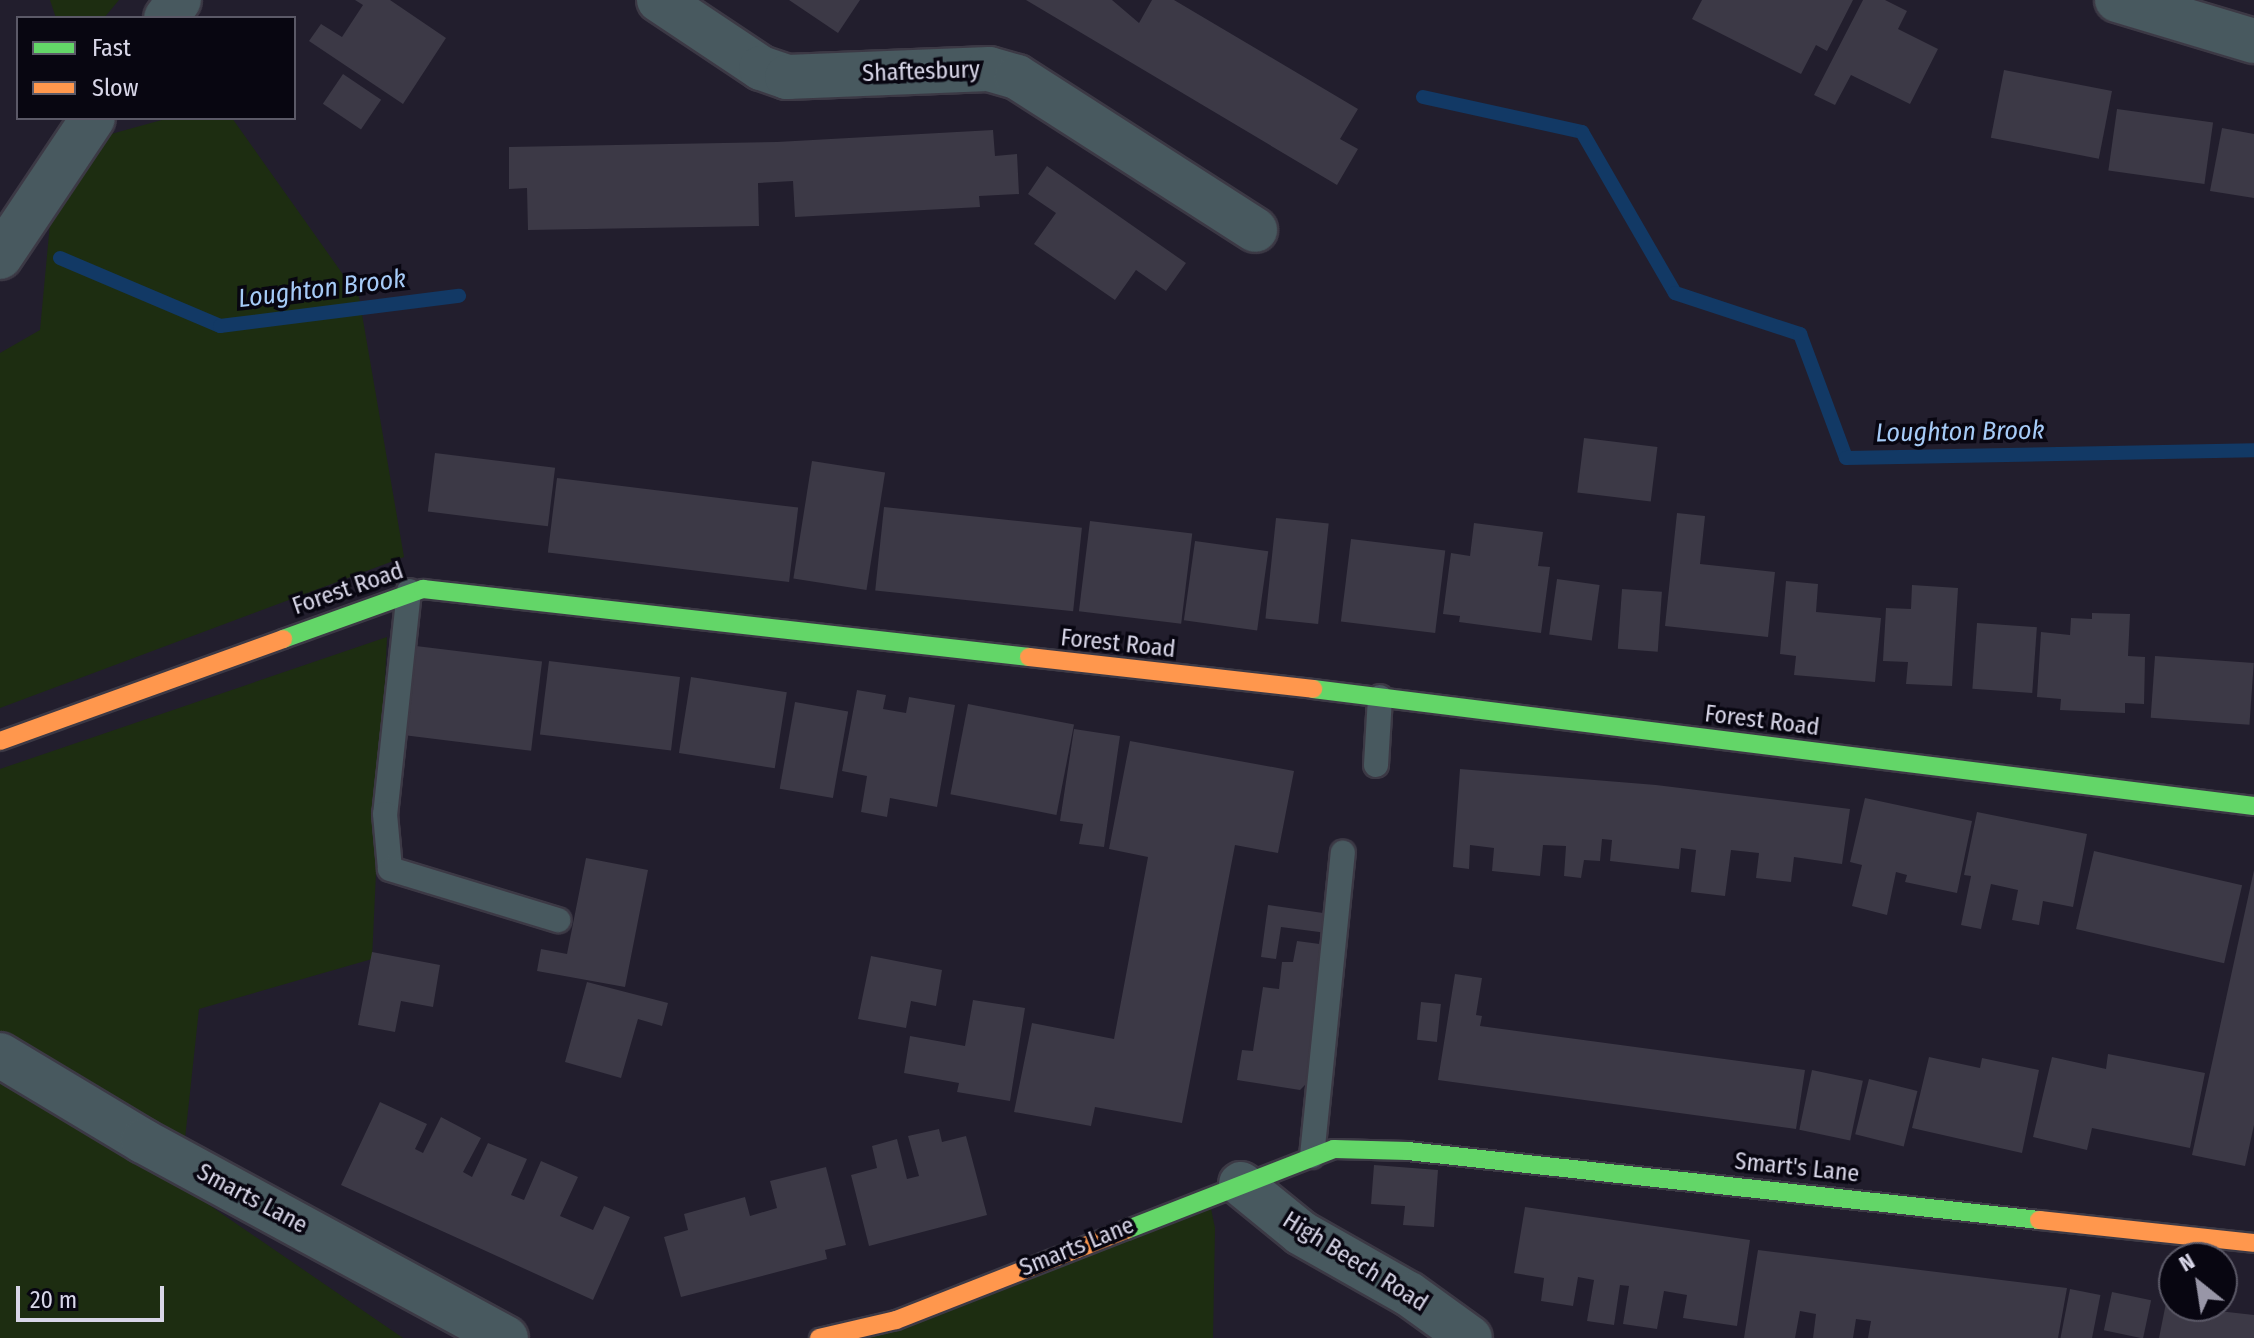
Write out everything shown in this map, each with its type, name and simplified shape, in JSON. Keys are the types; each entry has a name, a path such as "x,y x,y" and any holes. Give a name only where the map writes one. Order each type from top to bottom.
{"street":[{"name":"Shaftesbury","path":"659,0 761,68 787,77 989,69 1017,77 1255,230"},
{"path":"2117,0 2174,9 2254,41"},
{"path":"0,257 92,120"},
{"name":"Forest Road","path":"0,741 409,591 1380,697 2254,806"},
{"name":"Smarts Lane","path":"0,1055 143,1141 506,1338"},
{"name":"Smarts Lane","path":"819,1338 896,1320 1323,1153"},
{"name":"Smart's Lane","path":"1323,1153 1440,1154 2254,1243"},
{"name":"High Beech Road","path":"1241,1184 1301,1233 1409,1294 1470,1338"}],"lane":[{"path":"409,591 385,814 390,869 558,920"},
{"path":"1376,765 1380,697"},
{"path":"1323,1153 1343,853"}],"green space":[{"path":"50,0 119,0 106,16 55,16"},
{"path":"162,120 233,120 359,297 404,557 0,708 0,353 40,330 57,149"},
{"path":"387,637 372,959 199,1009 180,1185 403,1338 0,1338 0,769"},
{"path":"1210,1204 1215,1228 1213,1338 856,1338"}],"building":[{"path":"355,0 390,0 446,38 403,104 309,41 321,24 342,37 363,5"},
{"path":"789,0 860,0 838,33"},
{"path":"1026,0 1112,0 1139,23 1152,0 1174,0 1358,109 1340,139 1358,149 1337,185"},
{"path":"1702,0 1853,0 1827,51 1816,45 1801,74 1692,19"},
{"path":"1863,0 1885,0 1907,11 1898,29 1938,49 1910,104 1851,75 1835,105 1814,95"},
{"path":"2004,70 2112,91 2099,159 1991,138"},
{"path":"343,74 381,100 361,130 323,104"},
{"path":"2117,109 2213,122 2204,184 2108,170"},
{"path":"2222,128 2254,134 2254,198 2210,191"},
{"path":"993,130 995,156 1017,154 1019,194 979,196 980,207 795,217 793,181 758,183 759,226 528,230 527,188 509,189 509,147 777,142"},
{"path":"1047,166 1186,263 1166,291 1136,270 1115,300 1034,244 1056,213 1028,194"},
{"path":"1584,438 1657,447 1651,502 1577,493"},
{"path":"435,453 555,468 548,526 428,512"},
{"path":"812,461 885,473 866,590 793,579"},
{"path":"557,478 798,508 789,582 548,552"},
{"path":"884,507 1082,528 1073,611 875,591"},
{"path":"1677,513 1705,516 1700,564 1775,572 1768,637 1665,626"},
{"path":"1276,518 1329,524 1318,624 1265,618"},
{"path":"1090,521 1192,534 1181,624 1079,611"},
{"path":"1474,523 1543,532 1538,566 1550,567 1541,633 1459,622 1460,616 1443,614 1451,553 1470,556"},
{"path":"1351,539 1445,551 1435,633 1341,621"},
{"path":"1195,541 1268,551 1257,631 1184,620"},
{"path":"1557,579 1600,585 1592,640 1549,634"},
{"path":"1786,581 1818,584 1816,612 1881,618 1875,682 1794,675 1796,656 1780,654"},
{"path":"1912,585 1958,588 1952,686 1906,684 1908,662 1883,661 1886,608 1911,609"},
{"path":"1622,589 1662,592 1658,652 1618,649"},
{"path":"2092,613 2130,614 2128,656 2145,657 2144,704 2125,703 2125,713 2060,710 2061,699 2037,697 2041,632 2070,635 2071,618 2092,619"},
{"path":"1977,623 2037,627 2032,693 1972,689"},
{"path":"416,646 542,661 531,751 405,735"},
{"path":"2155,656 2254,663 2249,725 2151,718"},
{"path":"549,661 680,677 671,751 540,734"},
{"path":"691,677 787,692 775,768 679,753"},
{"path":"857,690 886,695 883,709 906,713 909,697 955,705 937,807 890,798 887,817 861,812 867,776 842,771"},
{"path":"795,702 848,711 833,798 780,789"},
{"path":"968,704 1074,725 1056,815 950,794"},
{"path":"1074,729 1120,736 1104,847 1079,844 1083,824 1060,821"},
{"path":"1130,741 1294,771 1278,853 1235,845 1182,1123 1095,1107 1091,1126 1014,1112 1032,1023 1114,1039 1148,857 1109,849"},
{"path":"1460,769 1656,785 1850,809 1842,864 1794,857 1791,882 1756,878 1759,853 1731,850 1725,896 1691,892 1696,850 1681,848 1679,869 1610,861 1612,840 1602,839 1600,861 1584,860 1581,878 1564,876 1566,846 1543,845 1540,876 1492,871 1494,848 1470,845 1469,869 1453,867"},
{"path":"1865,798 1972,821 1957,893 1905,882 1907,875 1896,872 1887,915 1852,906 1862,865 1850,862"},
{"path":"1977,812 2087,834 2073,907 2043,901 2039,925 2012,920 2018,890 1991,884 1981,929 1961,925 1971,876 1964,875"},
{"path":"2094,851 2242,885 2224,963 2076,929"},
{"path":"586,858 648,870 625,987 537,971 541,949 567,954"},
{"path":"2254,870 2254,1125 2245,1166 2192,1155"},
{"path":"1268,905 1330,914 1327,933 1281,927 1276,959 1261,957"},
{"path":"1297,941 1327,945 1307,1083 1300,1090 1237,1080 1242,1050 1253,1051 1263,987 1279,989 1282,962 1293,962"},
{"path":"372,952 440,965 433,1007 401,1001 395,1032 358,1025"},
{"path":"871,956 942,970 936,1006 911,1001 906,1028 858,1019"},
{"path":"1455,974 1482,978 1476,1015 1482,1016 1480,1026 1805,1070 1796,1129 1438,1080"},
{"path":"587,982 668,1003 662,1026 638,1019 621,1078 565,1062"},
{"path":"973,1000 1025,1008 1010,1101 957,1092 959,1083 904,1073 910,1036 965,1046"},
{"path":"1421,1002 1441,1004 1437,1042 1417,1040"},
{"path":"2108,1054 2205,1073 2190,1148 2092,1128 2087,1150 2033,1137 2052,1057 2106,1069"},
{"path":"1929,1057 1980,1068 1982,1058 2039,1070 2022,1153 1912,1128"},
{"path":"1812,1070 1863,1081 1850,1140 1799,1130"},
{"path":"1869,1079 1918,1091 1904,1146 1855,1134"},
{"path":"380,1102 427,1124 415,1149 423,1153 441,1117 481,1138 463,1172 472,1177 488,1143 527,1159 511,1195 524,1200 541,1161 578,1177 560,1216 593,1230 604,1206 630,1217 593,1300 341,1185"},
{"path":"939,1129 942,1142 966,1136 987,1215 869,1246 851,1175 877,1168 872,1146 897,1139 907,1179 919,1176 908,1136"},
{"path":"1374,1165 1438,1170 1434,1227 1403,1225 1405,1206 1371,1204"},
{"path":"826,1167 846,1245 825,1250 827,1259 681,1297 664,1237 688,1230 684,1214 745,1197 750,1216 777,1208 770,1181"},
{"path":"1525,1207 1750,1240 1737,1326 1683,1318 1687,1295 1664,1291 1657,1329 1623,1324 1629,1286 1620,1285 1614,1325 1587,1321 1594,1280 1578,1277 1573,1306 1541,1301 1544,1278 1514,1273"},
{"path":"1758,1250 2067,1288 2058,1338 1868,1338 1871,1321 1856,1319 1853,1338 1813,1338 1816,1314 1800,1311 1795,1338 1744,1338"},
{"path":"2070,1289 2100,1295 2092,1338 2060,1338"},
{"path":"2112,1292 2151,1300 2143,1338 2104,1330"},
{"path":"2238,1313 2254,1315 2254,1338 2159,1338 2162,1322 2238,1322"}],"waterway":[{"name":"Loughton Brook","path":"1423,97 1582,132 1675,293 1800,334 1846,458 2254,450"},
{"name":"Loughton Brook","path":"60,258 220,326 459,296"}],"traffic: fast":[{"path":"283,639 423,589 1029,657"},
{"path":"1313,689 2254,806"},
{"path":"1126,1230 1334,1149 1408,1151 2039,1220"}],"traffic: slow":[{"path":"0,741 283,639"},
{"path":"1029,657 1313,689"},
{"path":"2039,1220 2254,1243"},
{"path":"819,1338 896,1320 1126,1230"}]}
